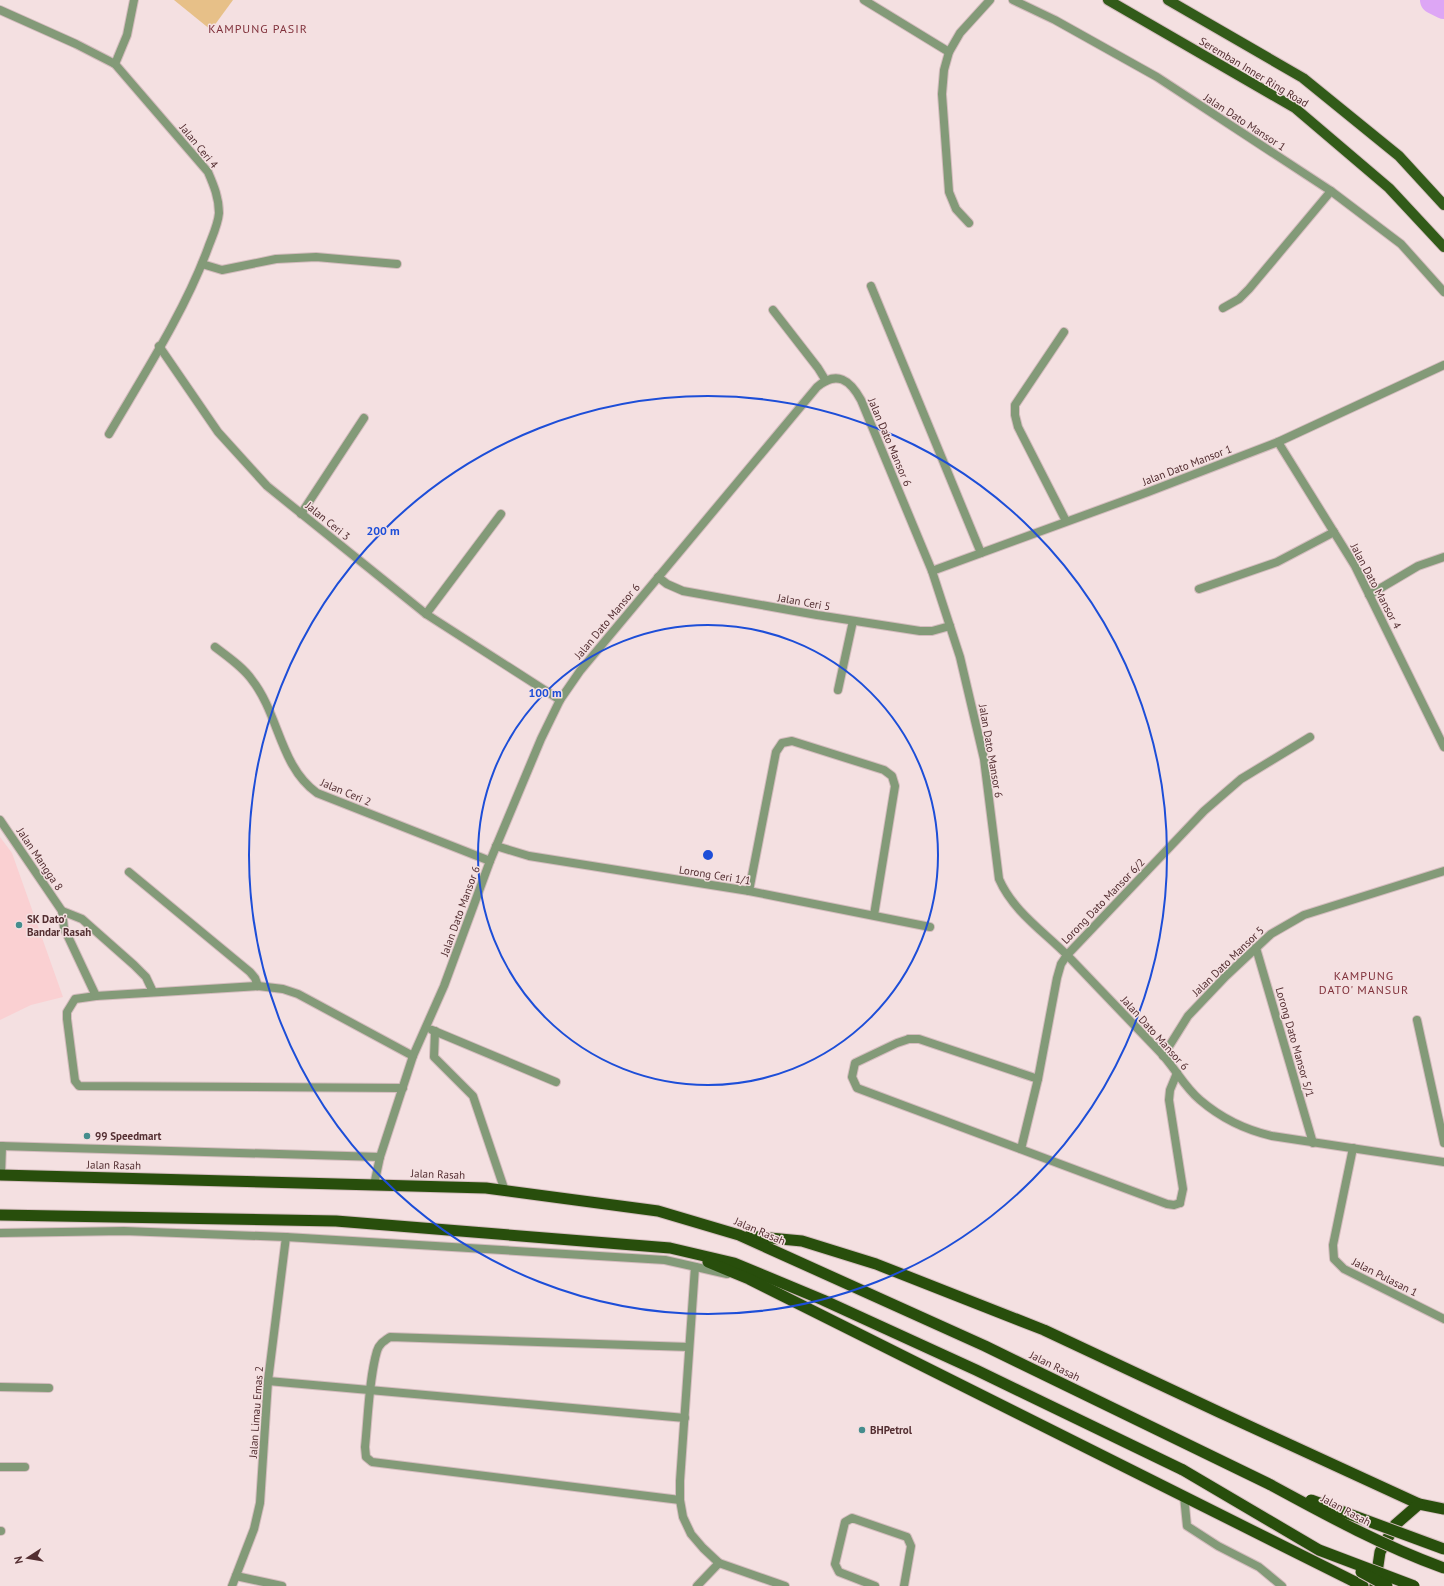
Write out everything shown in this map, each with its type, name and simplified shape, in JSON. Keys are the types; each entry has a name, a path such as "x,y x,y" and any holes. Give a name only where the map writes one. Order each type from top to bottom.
{"highway":[{"name":"Jalan Rasah","path":"0,1175 486,1188 658,1211 739,1235 985,1346 1188,1446 1271,1485 1365,1535 1415,1558 1444,1568"},
{"path":"0,1215 336,1221 670,1248 734,1263 823,1300 976,1370 1182,1470 1319,1550 1387,1586"},
{"path":"739,1235 802,1241 876,1264 1044,1330 1419,1504 1444,1509"},
{"path":"670,1248 749,1279 1363,1586"},
{"path":"1271,1485 1444,1549"},
{"path":"1375,1586 1380,1552 1395,1525 1419,1504"},
{"path":"1319,1550 1414,1586"}],"main road":[{"name":"Seremban Inner Ring Road","path":"1108,0 1295,108 1389,188 1444,247"},
{"name":"Seremban Inner Ring Road","path":"1168,0 1303,78 1399,156 1444,205"}],"street":[{"path":"115,64 127,35 134,0"},
{"path":"864,0 949,52"},
{"path":"969,223 956,209 949,192 942,94 944,70 949,52 960,33 990,0"},
{"name":"Jalan Dato Mansor 1","path":"1013,0 1055,20 1158,77 1331,191 1401,244 1444,292"},
{"name":"Jalan Ceri 4","path":"0,10 76,44 115,64 208,172 215,188 219,214 202,264 186,300 110,434"},
{"path":"1223,308 1239,299 1249,289 1331,191"},
{"path":"202,264 222,270 276,259 316,257 397,264"},
{"path":"871,286 981,553"},
{"path":"773,310 818,368 826,381"},
{"path":"1064,332 1016,405 1015,415 1018,427 1066,521"},
{"name":"Jalan Ceri 3","path":"159,346 218,432 267,486 426,614 560,700"},
{"name":"Jalan Dato Mansor 1","path":"932,571 1162,487 1278,442 1444,365"},
{"name":"Jalan Dato Mansor 6","path":"374,1185 380,1157 413,1056 446,979 496,846 541,739 560,700 580,671 817,387 826,381 836,378 849,383 861,400 932,571 950,626 964,673 984,760 999,880 1004,892 1015,905 1067,955 1163,1056 1199,1099 1220,1116 1258,1133 1313,1143 1444,1162"},
{"path":"301,514 364,418"},
{"name":"Jalan Dato Mansor 4","path":"1278,442 1355,566 1444,747"},
{"path":"426,614 501,514"},
{"path":"1199,589 1277,562 1334,532"},
{"path":"1370,594 1418,566 1444,557"},
{"name":"Jalan Ceri 5","path":"658,577 667,584 683,591 853,621 920,631 932,631 950,626"},
{"path":"838,690 853,621"},
{"name":"Jalan Ceri 2","path":"215,647 238,665 252,680 267,706 286,753 306,785 318,793 490,861"},
{"name":"Lorong Dato Mansor 6/2","path":"1021,1150 1038,1079 1057,978 1061,964 1067,955 1204,811 1241,779 1310,737"},
{"path":"749,891 776,752 782,743 792,741 884,770 892,776 895,786 874,915"},
{"name":"Jalan Mangga 8","path":"0,820 62,911 64,928 96,996"},
{"name":"Lorong Ceri 1/1","path":"496,846 529,856 749,891 874,915 930,928"},
{"name":"Jalan Dato Mansor 5","path":"1163,1056 1188,1016 1226,976 1271,934 1304,915 1444,871"},
{"path":"129,872 250,972 255,978 258,986"},
{"path":"62,911 82,919 134,965 146,976 153,992"},
{"name":"Lorong Dato Mansor 5/1","path":"1256,948 1313,1143"},
{"path":"403,1088 79,1086 75,1081 67,1012 75,999 96,996 258,986 283,989 298,994 413,1056"},
{"path":"1417,1020 1444,1143"},
{"path":"426,1027 556,1082"},
{"path":"435,1031 434,1057 473,1096 505,1191"},
{"path":"1038,1079 919,1039 909,1039 897,1043 855,1063 852,1077 857,1088 1167,1204 1174,1205 1180,1203 1183,1189 1169,1100 1170,1090 1177,1073"},
{"path":"0,1175 1,1146 380,1157"},
{"name":"Jalan Pulasan 1","path":"1353,1148 1333,1245 1334,1259 1344,1269 1444,1319"},
{"path":"0,1233 124,1231 286,1237 658,1259 749,1279"},
{"name":"Jalan Limau Emas 2","path":"232,1586 254,1529 260,1503 268,1381 286,1237"},
{"path":"695,1267 680,1500 683,1517 691,1534 718,1563 785,1586"},
{"path":"680,1500 372,1462 366,1457 364,1452 371,1390 378,1350 382,1343 390,1337 689,1346"},
{"path":"268,1381 685,1418"},
{"path":"0,1387 49,1388"},
{"path":"0,1466 25,1467"},
{"path":"1184,1496 1187,1526 1218,1546 1259,1567 1282,1586"},
{"path":"876,1586 839,1572 836,1569 837,1557 847,1519 852,1518 907,1537 910,1546 904,1586"},
{"path":"697,1586 718,1563"},
{"path":"236,1576 282,1586"}],"shaded area":[{"path":"174,0 233,0 211,30"},
{"name":"SK Dato' Bandar Rasah","path":"0,837 12,853 63,997 31,1005 0,1020"}],"waterway":[{"path":"1434,0 1444,5"}],"place":[{"name":"SK Dato' Bandar Rasah","path":"19,925"},
{"name":"99 Speedmart","path":"87,1136"},
{"name":"BHPetrol","path":"862,1430"}],"district":[{"name":"KAMPUNG PASIR","path":"258,28"},
{"name":"KAMPUNG DATO' MANSUR","path":"1364,982"}]}
